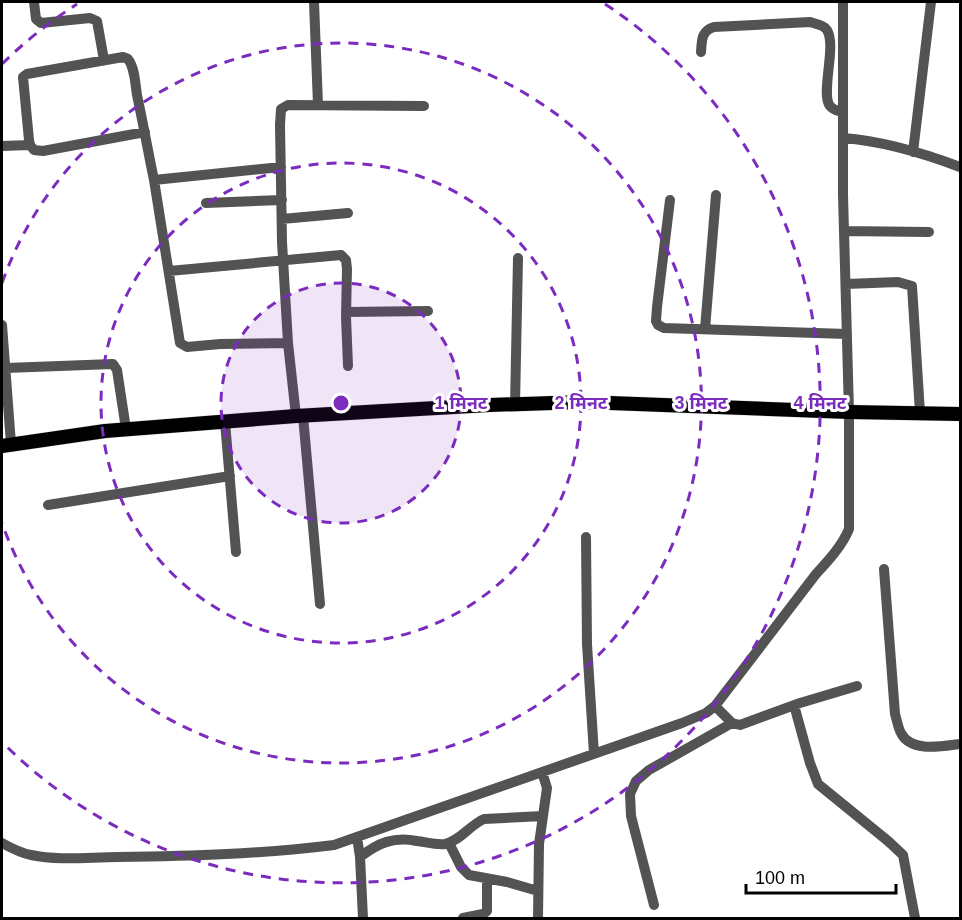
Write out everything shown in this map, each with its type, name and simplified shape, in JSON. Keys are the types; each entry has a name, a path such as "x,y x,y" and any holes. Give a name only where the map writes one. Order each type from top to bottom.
{"main road":[{"path":"6,445 126,429 300,416 516,405 618,403 960,414"}],"street":[{"path":"34,2 36,19 41,23 90,18 97,21 104,60"},
{"path":"314,2 318,105"},
{"path":"358,845 387,825 544,777 594,754 706,713 715,706 846,537 850,517 844,231 843,2"},
{"path":"913,152 931,2"},
{"path":"701,52 703,34 714,27 810,22 823,26 827,30 830,43 827,100 833,109 843,112"},
{"path":"145,132 43,151 34,150 30,145 22,83 24,75 104,60 128,58 145,132 154,180 179,339 183,346 288,343"},
{"path":"320,604 300,416 288,343 282,219 281,109 288,105 424,106"},
{"path":"843,138 868,141 913,152 960,167"},
{"path":"2,146 30,145"},
{"path":"154,180 281,167"},
{"path":"705,329 716,195"},
{"path":"206,203 282,200"},
{"path":"670,200 656,321 658,325 664,328 847,334"},
{"path":"282,219 348,213"},
{"path":"844,231 929,232"},
{"path":"169,271 338,255 344,257 347,269 348,366"},
{"path":"516,405 518,258"},
{"path":"846,284 898,282 912,286 920,413"},
{"path":"346,312 428,310"},
{"path":"2,325 6,368 6,445"},
{"path":"6,368 113,364 117,370 126,429"},
{"path":"225,422 236,552"},
{"path":"48,505 230,476"},
{"path":"586,537 587,644 594,754"},
{"path":"884,569 896,714 900,733 906,741 915,745 960,744"},
{"path":"654,905 631,816 632,786 649,770 732,723 745,723 857,686"},
{"path":"794,705 818,784 903,855 915,918"},
{"path":"715,706 732,723"},
{"path":"538,918 539,844 547,798 544,777"},
{"path":"2,843 20,852 42,856 143,857 293,850 334,845 378,844 388,840 408,839 430,843 449,843 484,819 543,816"},
{"path":"449,843 465,873 538,891"},
{"path":"358,845 363,918"},
{"path":"463,918 483,914 486,911 487,880"}]}
